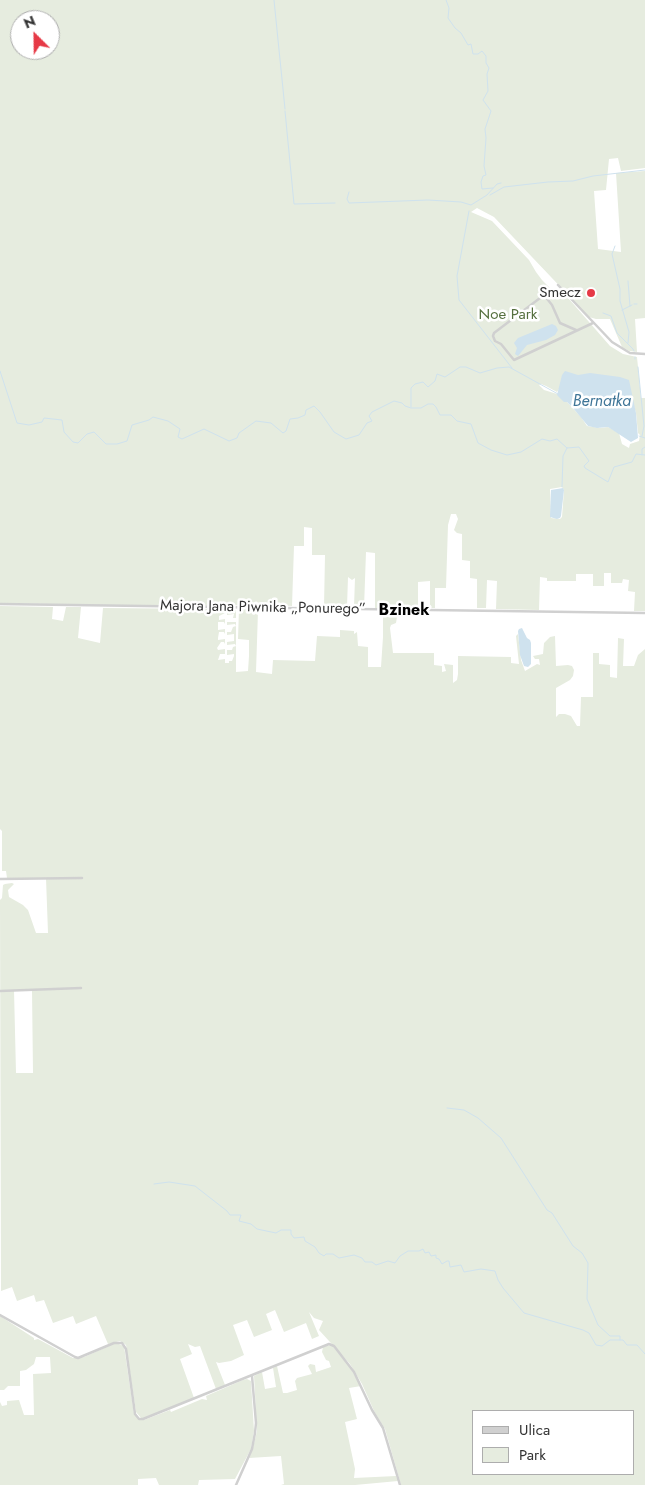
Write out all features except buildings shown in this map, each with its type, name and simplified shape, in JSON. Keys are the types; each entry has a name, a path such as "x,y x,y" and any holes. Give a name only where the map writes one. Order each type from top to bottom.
{"street":[{"path":"558,285 618,347 633,354 645,354"},
{"path":"576,330 560,323 552,305 544,295 493,336 495,341 501,344 514,360 576,330 594,324"},
{"name":"Majora Jana Piwnika „Ponurego”","path":"0,604 645,613"},
{"path":"0,879 82,878"},
{"path":"0,991 81,988"},
{"path":"0,1315 78,1358 114,1343 122,1343 126,1349 135,1414 139,1419 148,1418 326,1345 334,1346 354,1372 383,1428 400,1485"},
{"path":"236,1485 252,1449 255,1433 256,1423 252,1375"}],"green space":[{"name":"Noe Park","path":"0,0 645,0 645,168 621,171 618,158 609,159 606,190 594,191 598,249 621,252 616,173 645,171 645,318 635,319 637,352 629,351 622,347 610,319 589,317 494,217 477,208 471,212 492,221 529,260 542,280 551,289 562,291 610,346 623,354 637,357 641,398 645,398 645,611 634,611 635,592 628,591 629,580 623,579 622,583 611,583 611,573 604,573 604,586 593,586 593,574 576,574 576,581 547,581 547,578 540,577 539,610 496,609 497,581 487,580 486,608 477,608 477,579 470,578 470,561 462,560 462,534 454,530 458,519 456,514 451,514 448,525 446,588 435,588 435,608 430,608 430,581 418,582 418,608 375,608 375,553 366,552 364,608 354,607 355,578 352,580 348,577 347,607 324,607 325,555 312,555 312,528 304,527 304,546 294,546 292,606 273,605 272,603 271,605 259,606 225,605 217,606 216,609 216,607 0,603","holes":["592,374 596,374 632,399 636,413 638,433 640,435 639,441 630,444 629,448 622,444 619,433 608,427 587,426 567,402 557,394 544,390 539,385 541,384 557,392 559,389","562,487 564,490 562,517 560,519 551,518 550,489"]},
{"path":"0,606 53,607 52,619 63,621 66,607 81,607 78,638 100,643 103,608 224,609 225,613 219,616 219,620 225,619 225,624 224,622 218,622 218,630 225,629 225,634 224,632 219,632 218,640 225,639 225,644 221,642 217,648 218,650 225,649 225,654 220,654 218,660 225,659 225,663 232,661 234,654 227,655 227,650 232,650 236,646 236,672 248,671 249,640 238,639 239,609 250,609 252,611 255,609 258,611 256,672 272,674 273,660 315,661 317,636 340,637 340,630 354,631 354,634 357,632 358,646 368,647 368,667 381,667 383,617 386,615 397,617 396,623 391,625 390,628 393,653 434,653 434,665 442,666 442,672 446,671 444,664 453,665 453,683 457,680 458,656 511,657 511,663 519,664 516,636 518,634 521,660 525,671 537,664 540,665 539,659 535,659 533,656 543,654 544,643 550,637 555,636 556,666 568,665 572,666 574,670 570,680 556,688 556,717 559,714 571,716 577,726 580,726 581,697 593,697 593,653 599,653 599,664 610,665 610,677 617,678 618,638 624,639 623,666 634,666 638,655 645,649 645,1485 401,1485 385,1429 375,1413 362,1384 350,1364 319,1330 323,1321 314,1318 309,1312 319,1336 312,1339 306,1323 284,1332 275,1310 266,1314 272,1330 254,1337 247,1320 233,1325 244,1355 231,1361 216,1362 225,1385 216,1389 200,1346 195,1347 188,1344 192,1354 180,1359 194,1398 146,1418 141,1418 136,1412 126,1345 120,1341 108,1344 96,1316 76,1324 73,1316 53,1323 44,1300 36,1302 34,1295 17,1301 12,1287 1,1291 0,900 2,898 3,885 14,884 8,890 9,897 28,910 36,933 48,933 46,878 7,878 6,871 2,871 2,831 0,829","holes":["14,990 32,990 33,1073 16,1073"]},
{"path":"230,609 236,610 236,618 233,618 234,614 227,615 227,611"},
{"path":"227,622 236,622 236,626 235,624 227,625"},
{"path":"236,626 236,646 235,644 227,645 227,642 234,641 234,634 227,635 227,632 231,632 233,627"},
{"path":"0,1316 34,1338 34,1340 38,1339 73,1358 84,1357 116,1343 124,1346 134,1414 140,1420 170,1410 171,1412 202,1399 207,1400 206,1396 243,1380 251,1381 254,1431 251,1449 235,1479 199,1480 198,1485 159,1485 156,1478 138,1479 138,1485 0,1485 0,1402 2,1406 7,1405 7,1401 19,1400 24,1415 34,1415 33,1374 51,1373 50,1357 36,1357 34,1364 26,1370 20,1371 20,1386 8,1386 4,1390 0,1390"},
{"path":"333,1346 353,1372 361,1386 349,1388 357,1419 345,1422 355,1469 354,1478 396,1476 398,1481 355,1485 281,1485 284,1484 281,1456 249,1458 257,1431 254,1376 262,1372 265,1389 276,1387 273,1368 277,1366 283,1393 297,1390 295,1381 297,1378 312,1374 308,1366 310,1364 315,1365 316,1372 331,1367 322,1352 323,1347"}],"water":[{"path":"552,324 558,330 555,335 546,340 527,345 518,356 515,354 517,348 514,343 518,338"},
{"name":"Bernatka","path":"565,371 578,375 590,373 629,380 636,413 638,438 631,442 608,427 597,428 588,426 567,402 564,402 557,395 562,375"},
{"path":"563,488 561,516 557,519 550,517 551,490"},
{"path":"522,628 531,643 531,664 528,667 524,666 520,655 518,631"}],"waterway":[{"path":"274,0 285,109"},
{"path":"446,0 449,8 448,18 461,33 468,45 471,44 473,54 478,54 482,51 486,56 486,63 489,68 487,74 488,91 483,100 491,111 485,129 484,166 486,175 483,176 481,182 482,189 493,188"},
{"path":"285,111 294,204 335,203"},
{"path":"490,195 504,187 573,181 593,176 645,170"},
{"path":"349,192 347,199 349,203 428,200 461,202 471,205 487,195 497,184 501,183"},
{"path":"469,211 457,276 459,300 512,368"},
{"path":"615,246 612,254 620,289 620,301 629,332 628,343"},
{"path":"628,281 630,306"},
{"path":"622,310 632,305"},
{"path":"603,313 611,316 617,333 634,351"},
{"path":"411,407 411,388 415,384 423,382 428,387 435,381 437,374 445,377 460,367 466,367 480,373 509,367 558,394"},
{"path":"638,367 644,426 642,436"},
{"name":"Bernatka","path":"0,371 17,423 29,425 42,422 44,418 62,420 64,432 73,442 78,443 87,434 94,432 106,444 117,444 127,441 132,425 153,417 168,421 180,429 178,437 182,439 204,429 229,441 237,438 239,433 256,421 271,423 283,433 286,431 290,419 305,415 306,410 314,406 334,432 346,439 359,435 367,423 372,421 369,416 372,412 394,401 411,408 421,408 428,404 433,404 440,415 451,415 457,421 471,424 478,443 507,455 521,452 542,439 550,441 557,439 567,448 579,447 589,461 584,466 585,468 608,482 614,467 632,462 636,454 645,455"},
{"name":"Bernatka","path":"639,436 645,438"},
{"path":"642,455 642,449 645,447"},
{"path":"562,487 563,456 567,448"},
{"path":"447,1108 464,1110 478,1118 501,1138 547,1210 552,1213 573,1246 582,1253 588,1263 587,1299 598,1325 610,1336 620,1336 620,1340"},
{"path":"154,1184 169,1182 195,1186 230,1215 241,1215 239,1221 251,1224 257,1229 276,1233 281,1230 291,1230 294,1238 304,1237 305,1241 324,1256 326,1254 333,1254 339,1258 354,1255 362,1258 365,1262 372,1262 376,1265 388,1261 395,1263 400,1256 408,1251 423,1249 425,1253 429,1252 431,1256 436,1255 436,1258 442,1264 449,1261 450,1267 461,1265 464,1272 481,1269 495,1271 503,1288 524,1313 583,1330 589,1333 596,1345 602,1346 610,1340 623,1340 627,1345 637,1345 645,1354"}],"place":[{"name":"Smecz","path":"591,293"}],"district":[{"name":"Bzinek","path":"404,611"}]}
